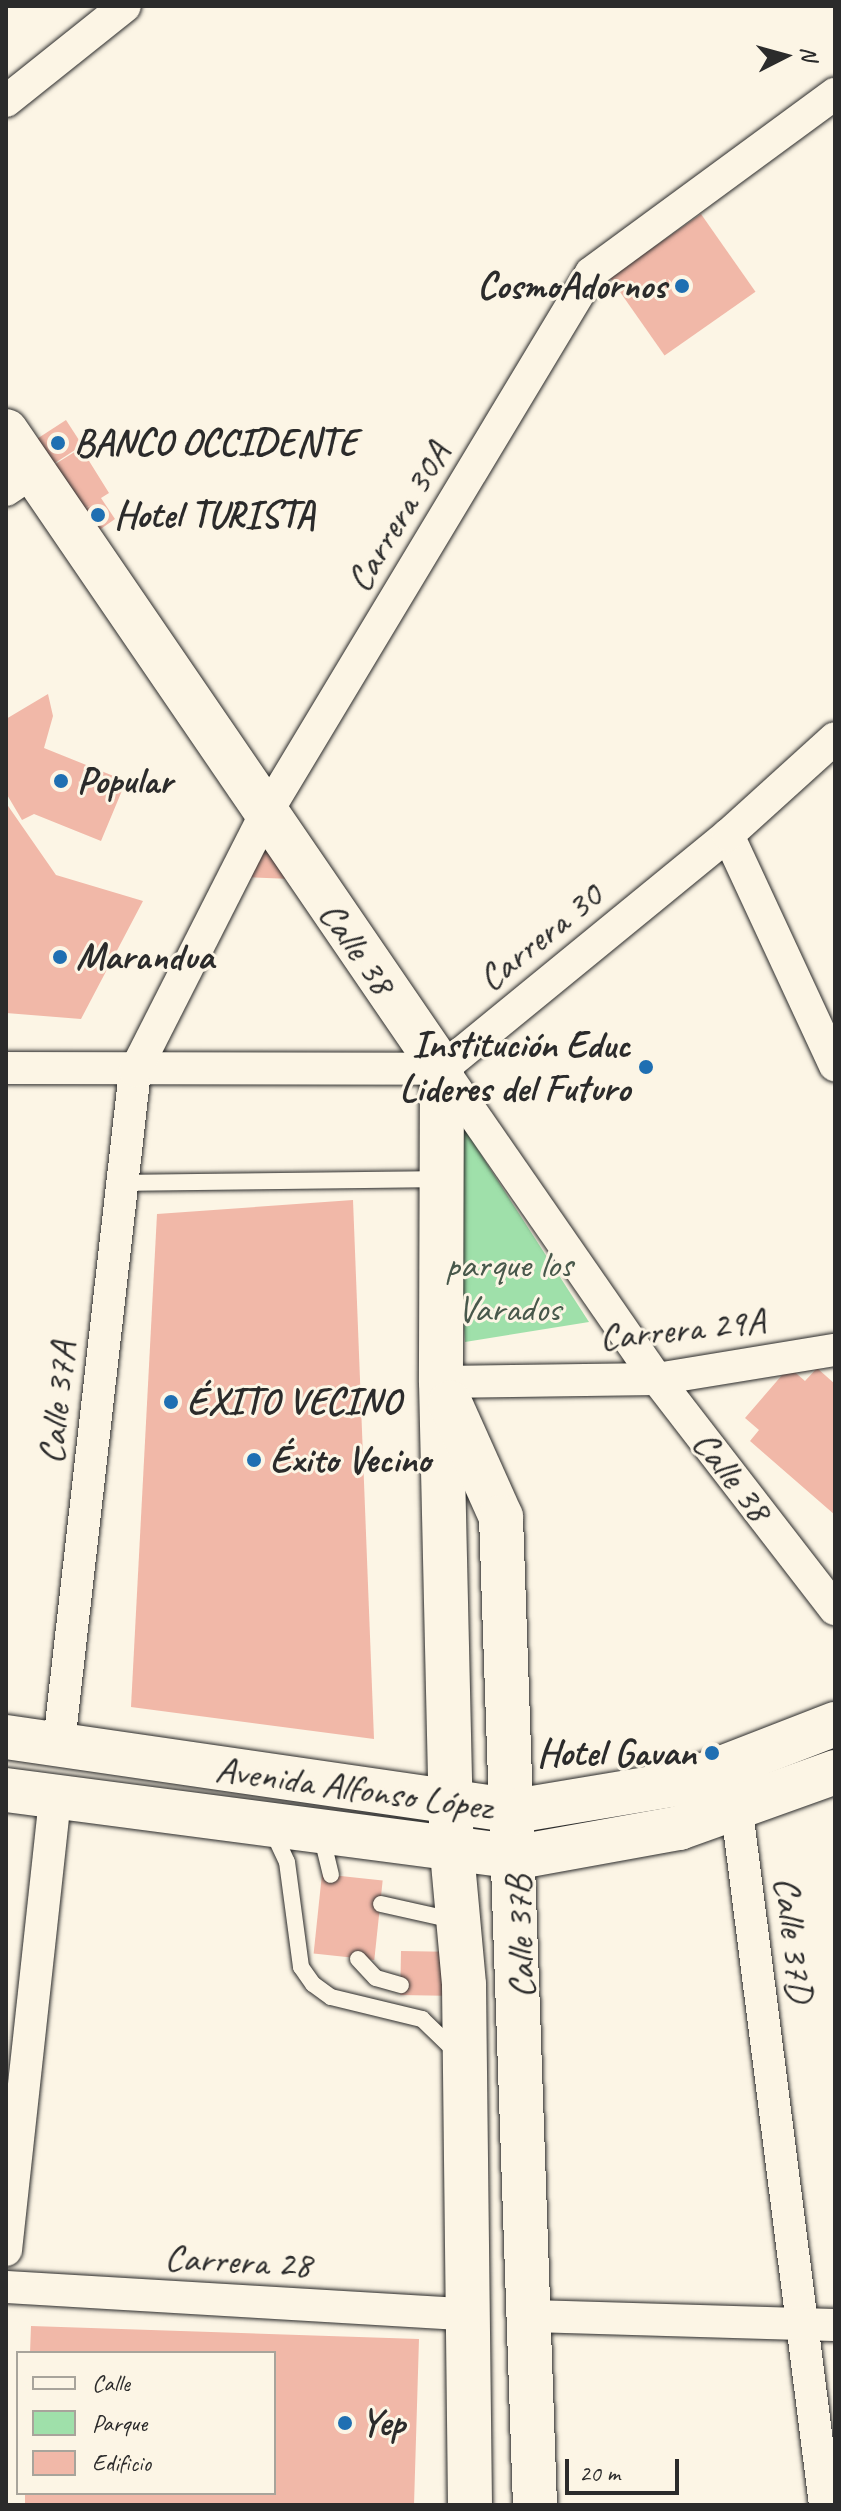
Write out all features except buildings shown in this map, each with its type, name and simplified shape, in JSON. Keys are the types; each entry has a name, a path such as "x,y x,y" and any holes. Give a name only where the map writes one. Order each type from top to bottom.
{"street":[{"path":"6,101 125,6"},
{"name":"Carrera 30A","path":"135,1071 265,815 591,273 835,94"},
{"name":"Calle 38","path":"6,431 19,481 265,815 657,1379 835,1609"},
{"name":"Carrera 30","path":"442,1069 728,835 835,738"},
{"path":"728,835 835,1065"},
{"path":"6,1068 135,1071 442,1069"},
{"name":"Calle 37B","path":"442,1069 441,1382 452,1852 461,1922 454,1993 465,2068 465,2314 470,2505"},
{"name":"Calle 37A","path":"59,1743 135,1071"},
{"name":"Carrera 29A","path":"441,1382 657,1379 835,1350"},
{"name":"Calle 37B","path":"441,1382 501,1517 518,1857 535,2505"},
{"name":"Avenida Alfonso López","path":"6,1737 451,1806 515,1811 683,1783 835,1724"},
{"name":"Avenida Alfonso López","path":"6,1790 270,1824 452,1852 518,1857 737,1811 835,1772"},
{"path":"6,2250 55,1796"},
{"name":"Calle 37D","path":"737,1811 819,2326 825,2505"},
{"name":"Carrera 28","path":"6,2287 465,2314"},
{"path":"531,2316 819,2326"}],"lane":[{"path":"122,1183 441,1179"},
{"path":"270,1824 287,1862 298,1955 313,1984 331,1997 422,2019 440,2029 465,2068"},
{"path":"321,1833 331,1875"},
{"path":"381,1904 461,1922"},
{"path":"358,1959 376,1978 401,1985"}],"green space":[{"name":"parque los Varados","path":"447,1102 589,1322 465,1342"}],"place":[{"name":"CosmoAdornos","path":"682,286"},
{"name":"BANCO OCCIDENTE","path":"58,443"},
{"name":"Hotel TURISTA","path":"98,515"},
{"name":"Popular","path":"61,781"},
{"name":"Marandua","path":"60,957"},
{"name":"Institución Educ Lideres del Futuro","path":"646,1067"},
{"name":"ÉXITO VECINO","path":"171,1402"},
{"name":"Éxito Vecino","path":"254,1460"},
{"name":"Hotel Gavan","path":"712,1753"},
{"name":"Yep","path":"345,2423"}]}
